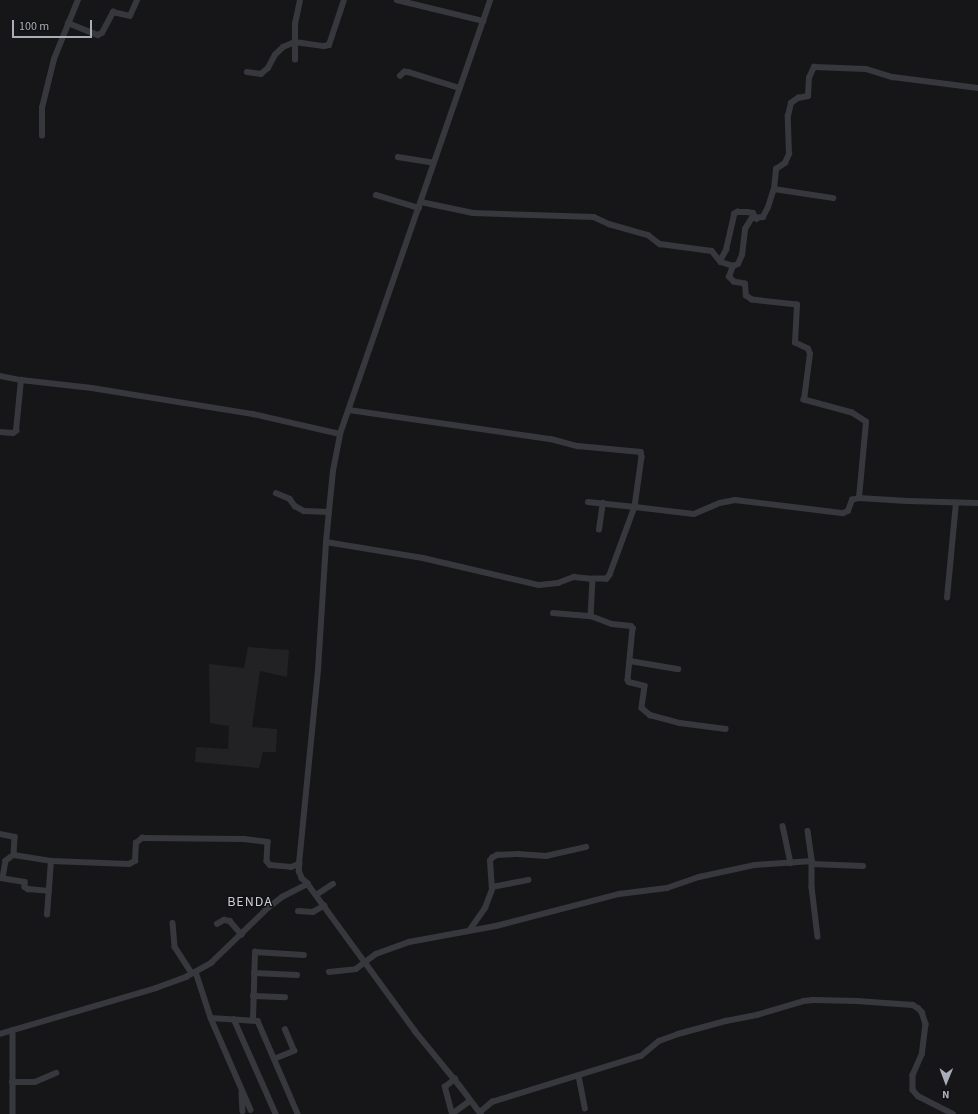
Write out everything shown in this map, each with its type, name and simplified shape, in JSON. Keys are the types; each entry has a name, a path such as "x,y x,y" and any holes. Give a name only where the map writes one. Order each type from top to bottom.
{"street":[{"path":"42,136 44,101 54,59 78,0"},
{"path":"68,23 98,35 102,33 113,12 130,16 137,0"},
{"path":"295,60 295,24 300,0"},
{"path":"247,72 256,74 265,72 275,55 283,47 295,42 324,46 329,45 344,0"},
{"path":"396,0 483,21"},
{"path":"490,0 340,434 333,471 326,542 318,670 299,872 302,879 308,884 415,1031 455,1079 480,1113 492,1102 641,1056 659,1041 678,1034 726,1021 758,1015 804,1001 857,1001 913,1005 922,1012 926,1024 922,1055 913,1075 914,1090 918,1096 954,1114"},
{"path":"859,498 866,422 852,413 804,400 810,354 808,348 795,342 798,307 794,304 748,299 746,296 745,284 734,282 729,277 734,266 738,264 742,255 745,229 752,218 757,219 765,215 774,189 776,169 785,163 789,154 788,116 791,103 798,98 808,96 809,78 814,67 866,69 893,77 978,88"},
{"path":"400,76 404,72 408,72 460,88"},
{"path":"398,157 434,162"},
{"path":"774,189 833,198"},
{"path":"376,195 419,208"},
{"path":"421,202 473,213 594,217 608,224 648,235 660,244 712,251 720,261 734,266"},
{"path":"720,261 726,250 734,214 737,212 747,212 753,214 757,219"},
{"path":"0,376 21,380 78,386 253,414 340,434"},
{"path":"0,432 13,433 16,431 21,380"},
{"path":"326,542 424,558 539,585 558,583 574,577 607,579 610,575 635,507 642,457 641,452 578,446 551,439 349,410"},
{"path":"276,494 290,499 295,506 304,511 329,512"},
{"path":"588,502 694,514 720,503 735,500 845,513 852,500 859,498 978,503"},
{"path":"599,530 603,503"},
{"path":"947,598 956,503"},
{"path":"591,616 593,579"},
{"path":"553,613 591,616 612,624 631,626 633,630 628,680 629,682 645,686 641,707 650,715 680,723 726,729"},
{"path":"630,660 678,669"},
{"path":"783,826 791,863"},
{"path":"808,831 812,863 812,887 818,937"},
{"path":"0,834 10,834 15,837 14,855"},
{"path":"49,891 28,889 25,887 25,882 1,878 6,861 14,855 51,862 133,864 135,862 137,840 150,837 265,840 268,843 268,864 291,867 299,864"},
{"path":"469,931 485,908 492,887 490,861 497,855 518,854 546,856 586,847"},
{"path":"47,915 51,862"},
{"path":"329,972 356,969 365,964 376,954 408,942 496,926 619,894 667,888 699,877 755,865 812,863 863,866"},
{"path":"492,887 528,880"},
{"path":"0,1034 156,988 194,972 211,963 242,935 268,908 282,897 308,884"},
{"path":"316,896 333,884"},
{"path":"298,911 313,912 324,906"},
{"path":"217,924 224,920 230,921 242,935"},
{"path":"173,923 175,947 194,972 211,1018 251,1110"},
{"path":"252,1019 255,952 304,955"},
{"path":"254,973 297,975"},
{"path":"254,996 285,997"},
{"path":"211,1018 252,1019 259,1024 298,1114"},
{"path":"234,1019 276,1114"},
{"path":"13,1030 13,1114"},
{"path":"274,1059 294,1051 285,1030"},
{"path":"12,1082 35,1082 56,1073"},
{"path":"579,1076 585,1108"},
{"path":"455,1079 445,1087 452,1114 470,1101"},
{"path":"242,1089 243,1111"}],"shaded area":[{"path":"248,647 289,650 287,677 260,671 252,727 277,729 276,752 263,752 259,768 195,762 196,747 228,749 229,726 210,723 209,664 244,668"}],"district":[{"name":"BENDA","path":"250,902"}]}
